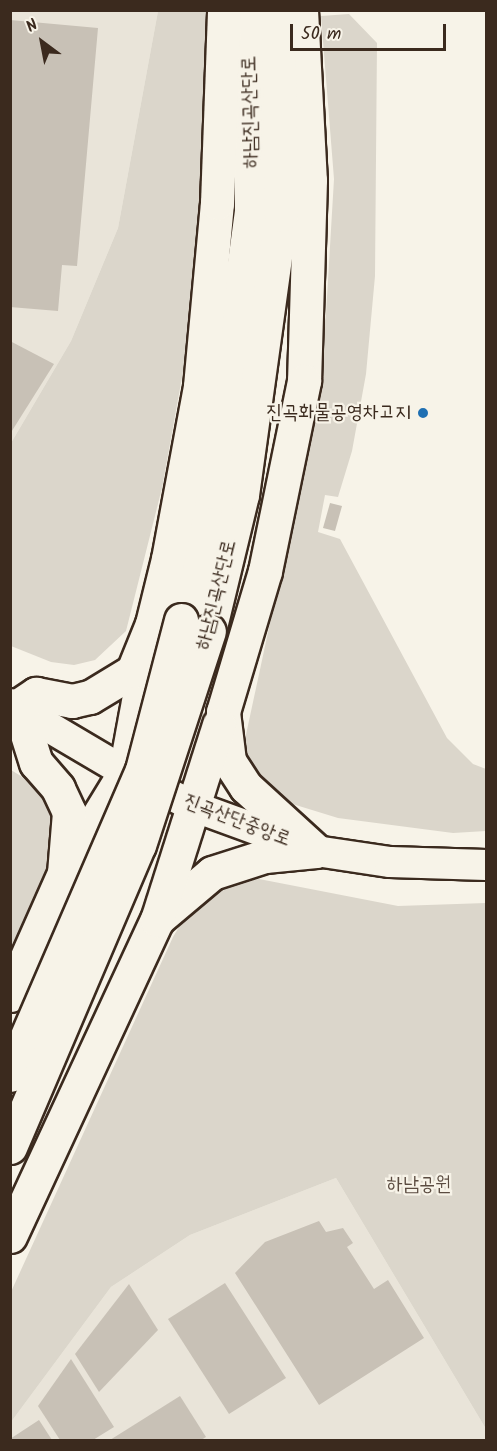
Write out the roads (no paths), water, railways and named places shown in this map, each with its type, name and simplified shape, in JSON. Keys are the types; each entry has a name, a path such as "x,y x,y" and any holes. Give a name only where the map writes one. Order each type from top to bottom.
{"highway":[{"path":"10,994 64,873 124,772 181,625 217,203 224,10"},
{"name":"하남진곡산단로","path":"10,1075 142,770 181,625 213,492 251,211 249,10"},
{"name":"하남진곡산단로","path":"10,1147 139,845 181,625 242,495 281,215 278,10"},
{"path":"10,1236 157,921 195,807 265,571 304,381 310,180 301,10"},
{"path":"64,873 69,812 58,788 36,763 14,705 36,694 72,701 104,692 132,671 181,625"},
{"path":"223,712 229,761 246,787 316,851"},
{"path":"157,921 212,873 265,856 316,851"}],"street":[{"name":"진곡산단중앙로","path":"14,705 124,772 195,807 316,851 390,862 486,865"}],"place":[{"name":"진곡화물공영차고지","path":"423,413"}],"park label":[{"name":"하남공원","path":"419,1185"}]}
